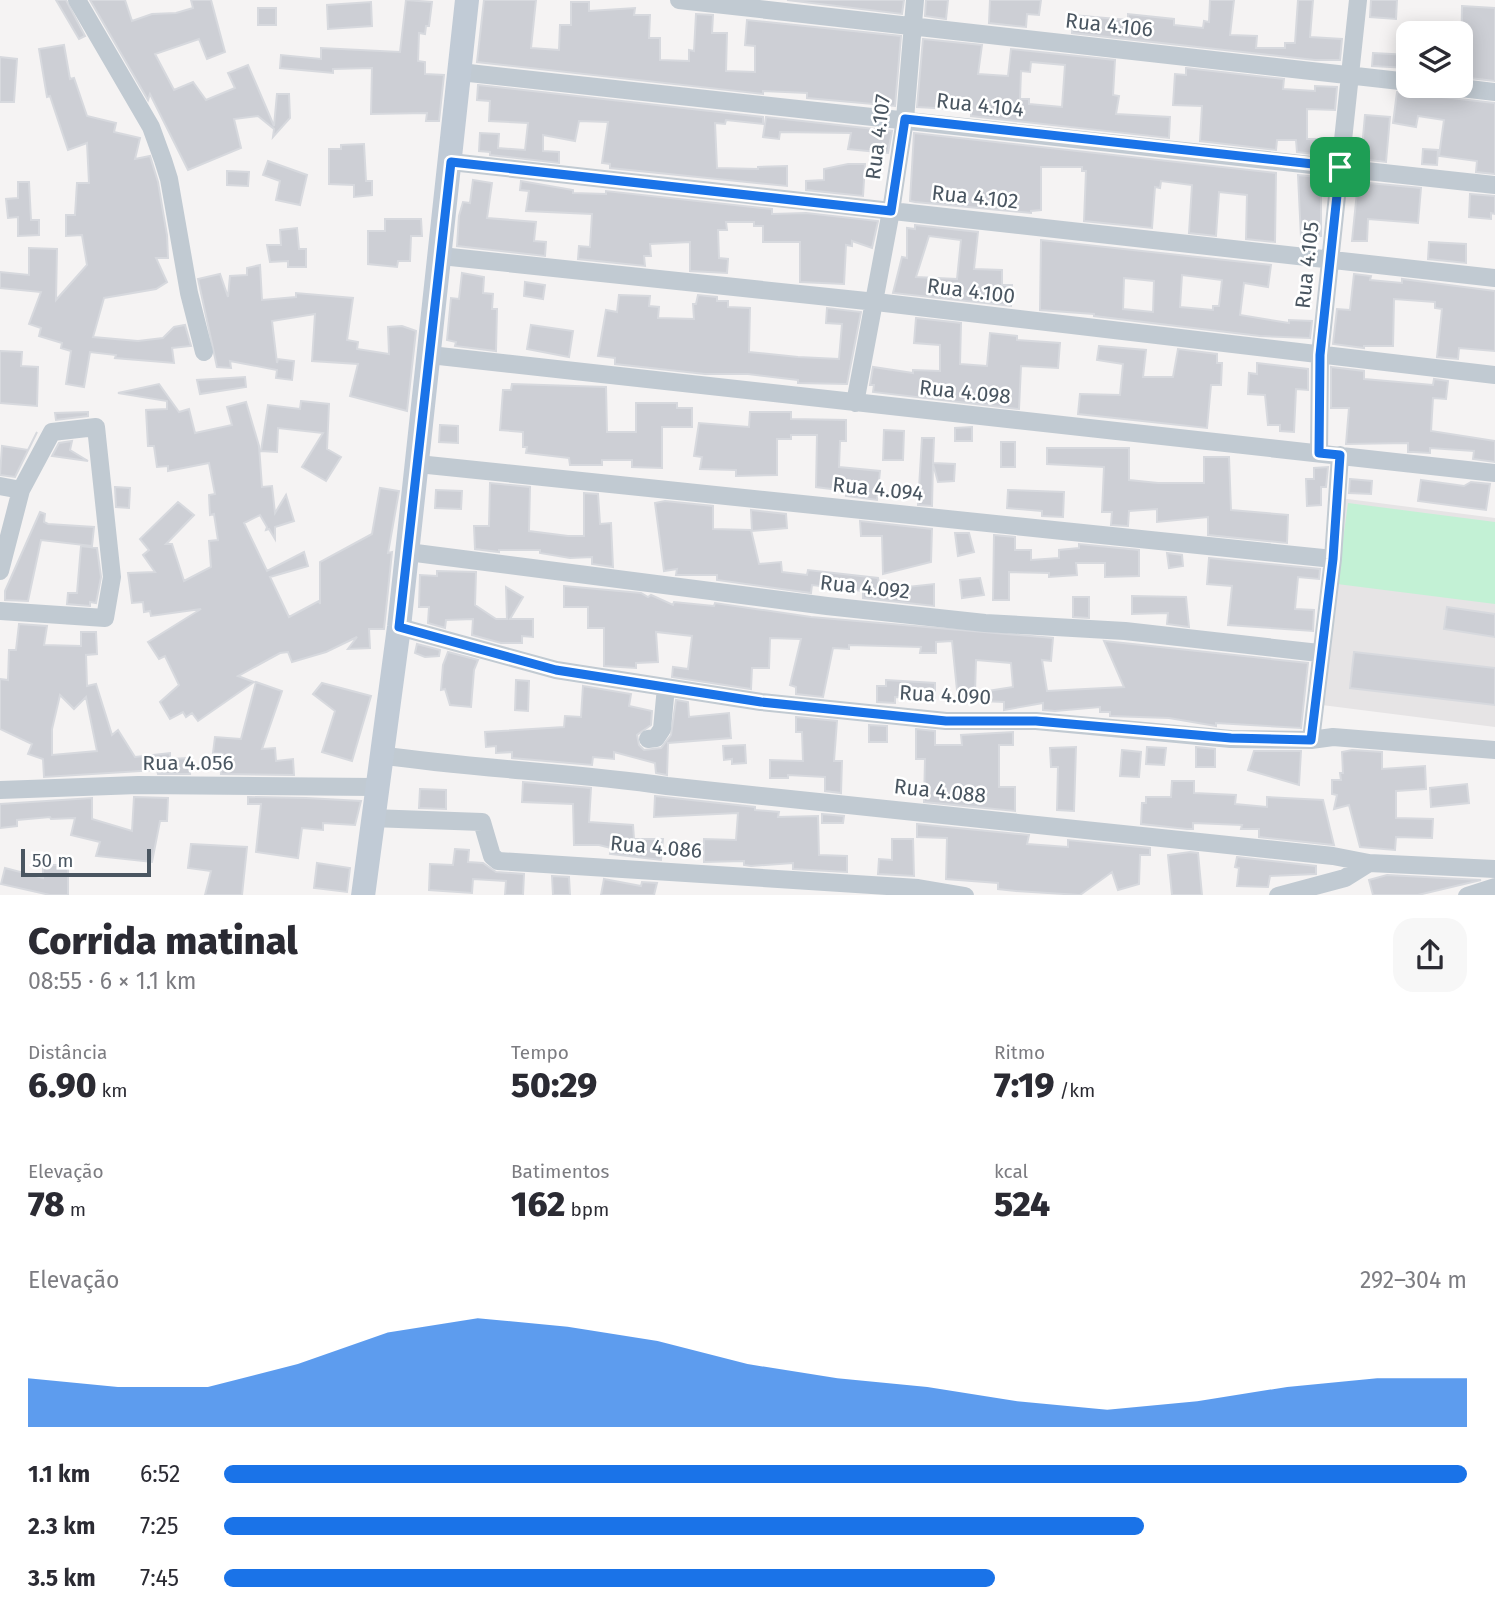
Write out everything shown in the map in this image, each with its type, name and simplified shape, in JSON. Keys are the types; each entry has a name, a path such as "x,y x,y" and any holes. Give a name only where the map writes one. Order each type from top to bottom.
{"street":[{"path":"77,0 151,127 159,149 169,179 180,249 204,352"},
{"path":"363,895 408,552 467,0"},
{"name":"Rua 4.106","path":"679,0 1396,80"},
{"name":"Rua 4.107","path":"855,403 876,302 905,119 915,0"},
{"name":"Rua 4.105","path":"1319,453 1320,355 1358,0"},
{"name":"Rua 4.104","path":"460,72 1495,185"},
{"path":"1473,89 1495,92"},
{"name":"Rua 4.102","path":"451,162 1495,278"},
{"name":"Rua 4.100","path":"441,256 876,302 1495,375"},
{"name":"Rua 4.098","path":"430,355 1495,473"},
{"path":"0,571 21,490 52,432 96,427 112,577 108,608 102,620 0,611"},
{"path":"1311,740 1319,653 1333,559 1340,455"},
{"name":"Rua 4.094","path":"418,464 1333,559"},
{"path":"0,486 21,490"},
{"name":"Rua 4.092","path":"408,552 827,606 985,623 1125,631 1319,653"},
{"name":"Rua 4.090","path":"399,627 556,670 761,702 946,721 1036,721 1231,738 1311,740 1333,737 1495,750"},
{"path":"649,739 656,738 662,729 666,687"},
{"name":"Rua 4.088","path":"380,755 472,768 590,775 667,786 1333,856 1369,863 1495,869"},
{"name":"Rua 4.056","path":"0,790 138,786 376,788"},
{"name":"Rua 4.086","path":"371,818 482,822 492,856 498,861 918,888 965,895"},
{"path":"1278,895 1345,878 1369,863"},
{"path":"1467,895 1495,887"}],"shaded area":[{"path":"1332,497 1495,518 1495,727 1314,704"}],"green space":[{"path":"1348,503 1495,522 1495,604 1337,584"}],"building":[{"path":"56,0 66,0 85,36 79,39"},
{"path":"90,0 125,0 132,21 152,14 176,13 193,8 191,0 211,0 225,52 207,59 199,39 155,54 174,90 193,82 206,100 235,88 228,73 248,65 274,126 277,94 289,94 290,118 273,137 274,129 258,116 234,119 241,148 188,170 150,94 148,100"},
{"path":"406,0 432,2 429,26 426,26 425,34 419,33 418,61 425,62 425,74 444,75 439,121 426,121 427,113 371,114 372,68 333,69 333,73 280,68 281,55 321,59 321,48 400,52"},
{"path":"484,0 536,0 531,48 559,50 560,25 571,25 571,2 589,2 589,11 635,8 634,15 650,15 649,38 660,38 660,60 689,61 689,50 694,51 696,14 713,15 712,33 727,33 726,71 755,72 755,46 745,45 747,20 901,36 895,106 807,98 807,93 763,91 763,94 477,62"},
{"path":"787,0 904,0 902,14"},
{"path":"926,0 948,0 946,19 925,16"},
{"path":"990,0 1041,0 1039,15 1027,14 1026,27 989,23"},
{"path":"1210,0 1234,0 1230,35 1257,36 1256,48 1285,48 1285,43 1295,43 1298,0 1313,0 1310,37 1342,39 1340,60 1315,60 1072,33 1073,15 1128,20 1128,14 1174,19 1174,25 1203,28 1204,21 1209,22"},
{"path":"1371,0 1397,0 1396,19 1370,17"},
{"path":"371,2 372,26 328,29 327,5"},
{"path":"1462,6 1495,8 1495,81 1473,78 1473,21 1462,21"},
{"path":"258,8 276,8 276,25 258,25"},
{"path":"923,39 982,45 978,74 1008,76 1011,49 1115,60 1113,95 1119,96 1116,114 1170,117 1169,138 971,116 971,110 917,107","holes":["1031,62 1065,65 1062,107 1029,104 1029,99 1020,99 1021,71 1030,72"]},
{"path":"64,45 70,79 74,78 87,116 116,123 114,132 140,138 135,159 150,156 158,182 167,235 168,258 156,258 167,282 156,289 104,298 93,337 138,341 163,338 174,327 185,325 191,346 172,348 174,363 115,358 116,355 90,352 84,387 66,384 71,351 61,348 62,343 39,336 41,328 29,324 41,292 0,288 0,272 29,275 29,248 57,249 56,300 87,265 82,235 66,236 66,215 75,215 77,183 89,183 87,143 68,150 50,96 47,97 39,49"},
{"path":"1373,53 1396,54 1396,67 1372,66"},
{"path":"0,57 17,59 14,102 0,102"},
{"path":"1186,68 1284,79 1283,89 1315,91 1315,86 1337,87 1335,110 1307,109 1307,139 1332,139 1330,156 1297,152 1296,140 1277,140 1276,150 1200,141 1202,106 1173,105 1175,74 1186,75"},
{"path":"478,85 763,117 763,124 726,120 725,124 715,123 717,168 758,169 787,166 787,186 610,168 610,164 602,163 608,122 579,121 575,141 543,135 543,151 559,152 559,163 490,155 490,152 479,151 480,133 499,134 498,148 525,150 528,123 489,121 490,101 477,100"},
{"path":"1396,98 1450,98 1495,103 1495,174 1476,172 1477,161 1439,156 1444,120 1418,116 1416,127 1393,123"},
{"path":"1365,115 1390,117 1386,162 1361,159"},
{"path":"766,117 892,131 888,153 848,149 851,133 780,132 779,139 763,137"},
{"path":"914,133 1276,173 1275,242 1246,239 1247,195 1219,192 1216,236 1189,233 1192,185 1161,181 1160,188 1155,187 1152,228 1084,221 1086,171 1082,171 1082,167 1041,167 1041,210 1031,213 910,201"},
{"path":"364,144 366,181 372,181 372,195 354,197 354,185 329,184 329,149 341,149 341,145"},
{"path":"1423,149 1438,150 1437,165 1422,164"},
{"path":"268,161 307,175 300,205 276,200 280,181 263,175"},
{"path":"865,164 863,196 806,190 806,181 824,180 824,169"},
{"path":"227,171 249,172 248,186 227,185"},
{"path":"1298,175 1327,178 1326,195 1321,195 1321,236 1301,237"},
{"path":"473,180 492,183 487,218 536,222 534,241 546,242 545,256 457,246 459,216 463,202 470,203"},
{"path":"521,181 573,190 573,193 606,194 606,191 772,209 772,214 806,213 878,221 872,248 852,241 852,246 846,245 844,284 800,282 800,242 763,242 763,226 754,226 754,222 726,222 727,230 718,230 719,258 728,259 727,273 690,271 690,242 650,244 651,256 644,256 645,266 578,259 579,246 590,247 592,214 526,211 529,191 520,190"},
{"path":"18,182 29,182 31,220 39,220 39,235 18,236 18,217 8,218 6,199 18,198"},
{"path":"1358,182 1421,188 1418,223 1368,219 1367,241 1352,241"},
{"path":"1470,194 1495,196 1495,214 1491,213 1491,219 1469,217"},
{"path":"385,219 421,219 422,236 411,236 410,261 398,261 397,267 368,264 368,231 385,231"},
{"path":"915,225 978,232 974,269 1002,270 1002,285 1012,285 1011,306 893,293 902,257 907,258 907,228 915,229","holes":["929,236 961,240 957,279 916,277"]},
{"path":"297,228 299,249 306,249 306,267 288,267 288,261 270,262 267,245 281,245 280,230"},
{"path":"1041,240 1271,265 1268,287 1244,283 1240,315 1289,323 1289,320 1312,321 1310,338 1260,336 1094,314 1040,310","holes":["1182,275 1222,280 1219,306 1213,306 1213,310 1180,307","1124,278 1154,281 1153,312 1123,309"]},
{"path":"1429,242 1466,244 1466,263 1428,259"},
{"path":"260,265 262,300 296,297 296,293 353,298 347,340 358,342 357,349 389,354 388,327 402,326 416,331 407,411 350,396 358,364 312,361 315,314 272,321 277,363 278,359 294,361 292,380 276,378 277,370 230,361 231,368 217,367 198,279 220,274 228,297 230,276 247,275 247,268"},
{"path":"462,273 484,277 483,293 493,294 492,309 497,309 496,351 455,346 456,342 447,340 451,298 459,299"},
{"path":"1354,274 1371,276 1370,280 1402,283 1402,279 1495,291 1495,351 1459,348 1458,359 1437,357 1442,309 1435,308 1435,302 1394,299 1393,346 1364,348 1333,344 1337,309 1350,310"},
{"path":"525,282 545,285 543,299 524,296"},
{"path":"619,295 650,296 649,306 659,307 658,318 694,319 693,304 696,304 698,295 717,297 717,301 728,301 728,307 750,308 749,352 798,357 839,359 842,324 826,323 827,308 861,312 847,384 798,383 798,380 748,374 705,374 615,364 615,358 598,356 606,310 617,312"},
{"path":"916,318 961,323 960,364 987,366 990,333 1017,336 1017,340 1060,343 1058,368 1021,366 1019,409 873,392 874,385 870,385 873,367 913,373 913,370 940,371 940,345 914,343"},
{"path":"531,325 573,331 569,357 527,349"},
{"path":"1099,346 1146,350 1143,377 1173,377 1178,349 1217,354 1217,363 1222,363 1221,385 1211,385 1207,428 1078,414 1080,394 1120,395 1123,364 1097,360"},
{"path":"0,351 22,352 21,366 38,367 37,406 0,403"},
{"path":"1257,363 1308,369 1308,390 1296,389 1294,432 1280,431 1280,425 1268,425 1265,395 1248,394 1249,373 1257,374"},
{"path":"1331,367 1364,371 1364,379 1433,385 1434,379 1448,381 1446,399 1433,398 1431,431 1495,441 1495,462 1473,459 1474,451 1430,448 1430,453 1408,452 1408,443 1346,444 1349,408 1331,408"},
{"path":"245,377 246,387 200,394 197,380"},
{"path":"159,384 179,412 189,409 195,433 232,425 227,407 246,402 259,446 262,487 272,486 275,513 286,495 294,521 275,527 275,539 269,529 266,530 260,515 244,523 267,571 304,552 308,566 270,577 289,617 319,601 320,604 320,562 372,534 380,488 399,491 388,553 392,552 384,629 369,629 370,648 348,649 357,637 326,652 292,662 288,652 280,653 238,676 254,682 198,721 192,713 186,717 183,712 170,719 160,702 179,685 165,656 159,659 148,642 201,609 151,616 150,611 144,612 143,602 132,603 128,573 155,572 143,555 149,550 140,539 178,502 194,515 166,544 172,544 184,581 211,567 209,541 218,540 214,514 210,515 209,495 215,494 209,463 168,471 168,466 157,467 154,446 148,446 146,410 167,409 167,401 118,393"},
{"path":"512,384 606,387 607,432 636,432 636,403 677,403 677,408 692,408 692,427 662,427 662,468 632,467 632,460 602,460 602,465 570,465 569,458 526,453 527,447 523,447 523,432 500,430 503,390 511,390"},
{"path":"301,401 329,404 327,449 341,457 326,481 302,467 323,433 278,428 277,452 261,451 268,405 300,409"},
{"path":"88,412 88,416 56,420 55,413"},
{"path":"750,412 791,412 791,419 846,420 846,441 840,441 839,467 880,471 877,500 846,496 847,491 816,487 817,435 791,435 791,439 777,439 777,475 736,476 736,470 700,469 702,457 694,456 699,423 749,427"},
{"path":"440,425 458,426 458,443 439,442"},
{"path":"972,427 972,441 955,441 955,428"},
{"path":"884,430 904,431 903,460 883,460"},
{"path":"37,432 15,477 0,475 2,446 28,450"},
{"path":"922,438 934,438 933,463 955,464 954,481 938,482 933,464 932,506 918,505"},
{"path":"72,441 70,450 88,461 52,456 59,443"},
{"path":"1001,442 1015,442 1015,467 1001,467"},
{"path":"1047,448 1129,448 1129,480 1158,483 1204,483 1204,457 1229,457 1231,510 1288,515 1287,543 1208,535 1208,517 1157,522 1157,509 1129,511 1128,526 1111,525 1112,512 1102,512 1104,467 1047,464"},
{"path":"1328,467 1326,487 1321,487 1321,505 1307,506 1306,479 1314,479 1314,468"},
{"path":"1350,479 1372,481 1371,494 1349,493"},
{"path":"1421,480 1464,486 1471,482 1490,484 1486,510 1418,501"},
{"path":"490,483 530,487 529,531 568,536 584,536 584,493 598,494 600,524 611,523 613,567 592,564 592,557 570,558 540,553 540,550 499,552 475,549 474,526 489,526"},
{"path":"115,487 130,488 129,508 116,507"},
{"path":"436,490 462,491 461,509 435,508"},
{"path":"1008,490 1064,492 1063,517 1042,516 1042,511 1007,508"},
{"path":"665,501 713,506 713,529 751,530 759,564 781,562 782,572 807,575 808,570 878,578 880,590 934,584 934,606 863,598 863,591 812,585 811,593 717,580 717,575 676,575 677,569 664,571 655,503"},
{"path":"751,510 786,514 787,528 752,531"},
{"path":"40,512 45,514 44,522 48,524 94,527 92,546 41,540 28,601 5,600 5,591"},
{"path":"860,521 932,529 931,562 883,574 882,536 861,536"},
{"path":"955,533 969,533 974,552 958,556"},
{"path":"994,535 1015,537 1015,550 1031,550 1031,560 1059,558 1059,550 1079,548 1079,544 1139,550 1139,576 1105,577 1105,563 1076,563 1077,575 1049,577 1049,573 1009,572 1009,600 993,600"},
{"path":"81,546 97,548 101,577 96,603 90,602 90,606 67,604 68,593 77,593"},
{"path":"1167,553 1182,555 1183,566 1169,568"},
{"path":"1209,558 1320,569 1319,579 1298,577 1295,609 1314,610 1313,631 1228,625 1232,586 1207,584"},
{"path":"437,571 476,572 475,605 496,619 507,619 506,587 523,597 510,619 533,619 533,637 522,636 522,643 501,643 472,635 473,619 446,620 445,628 428,623 429,607 419,607 420,575 437,576"},
{"path":"980,578 984,595 962,598 960,580"},
{"path":"564,586 641,593 673,605 674,602 714,606 715,603 811,617 1053,638 1051,661 1042,660 1047,691 1124,687 1104,641 1308,663 1301,728 1216,723 1216,726 1169,718 1110,716 1110,712 1100,712 1100,707 1043,710 1043,703 1004,710 1004,702 958,700 952,641 936,642 936,653 920,653 921,647 849,645 849,649 833,648 823,697 796,694 796,687 790,685 801,639 770,638 769,668 752,668 751,689 672,677 673,667 688,669 692,636 656,632 658,662 636,663 636,668 604,666 604,628 588,628 588,607 564,607","holes":["976,660 1011,663 1013,687 975,693"]},
{"path":"1132,596 1186,597 1189,627 1167,624 1168,613 1132,614"},
{"path":"1073,597 1089,597 1089,618 1073,617"},
{"path":"1447,607 1495,614 1495,637 1444,629"},
{"path":"19,624 47,626 44,645 81,646 81,632 96,632 97,654 86,655 87,686 96,684 112,735 118,730 135,757 170,753 170,759 188,758 190,774 158,774 157,770 44,777 43,759 28,754 32,744 0,729 0,679 8,680 9,650 16,650","holes":["60,695 74,709 86,697 97,751 52,755 52,729"]},
{"path":"417,644 440,650 439,656 425,657 415,653"},
{"path":"448,652 478,660 474,670 471,707 450,705 445,689 441,690 443,665"},
{"path":"1354,652 1495,668 1495,705 1350,688"},
{"path":"516,680 529,681 528,711 515,710"},
{"path":"886,680 935,683 935,699 895,697 895,703 877,702 877,686 886,686"},
{"path":"256,682 282,691 262,749 275,748 276,761 293,759 294,775 221,774 223,754 213,753 215,737 241,739"},
{"path":"322,683 371,696 352,761 322,752 335,711 313,694"},
{"path":"583,686 631,694 629,706 652,711 651,725 637,735 639,745 644,750 661,748 671,735 676,700 688,702 689,717 729,713 731,738 668,743 667,775 656,773 655,763 614,752 614,759 593,757 592,765 512,758 512,752 496,753 496,746 486,747 485,732 564,727 565,716 581,717"},
{"path":"796,717 837,721 834,761 842,761 841,793 825,791 825,777 788,775 788,778 770,778 770,760 803,761 802,732 796,732"},
{"path":"869,725 887,726 887,742 869,742"},
{"path":"916,729 935,731 935,745 962,745 961,735 1013,732 1013,745 999,745 999,787 1015,787 1015,811 924,802 925,759 916,759"},
{"path":"745,745 746,763 732,764 732,759 724,760 723,746"},
{"path":"1076,747 1074,811 1057,810 1058,767 1051,767 1050,748"},
{"path":"1147,747 1166,748 1164,765 1146,764"},
{"path":"1196,747 1215,749 1215,767 1196,767"},
{"path":"1122,750 1141,752 1139,777 1120,776"},
{"path":"1254,751 1301,751 1299,785 1248,770"},
{"path":"1342,752 1382,752 1382,769 1425,766 1426,789 1396,791 1396,818 1433,819 1432,838 1396,837 1395,850 1360,847 1349,805 1334,809 1337,795 1332,794 1332,780 1341,780 1340,773 1343,773"},
{"path":"1172,781 1194,781 1194,793 1236,795 1235,804 1267,807 1267,797 1323,800 1334,845 1259,837 1259,829 1241,829 1242,825 1193,823 1193,829 1187,829 1141,824 1142,803 1146,803 1146,797 1171,797"},
{"path":"523,782 591,788 589,822 633,825 634,839 663,839 661,860 610,854 611,848 599,845 574,845 573,804 522,802"},
{"path":"1467,784 1469,803 1431,807 1430,788"},
{"path":"420,789 446,790 446,809 419,808"},
{"path":"655,796 755,807 755,810 779,812 778,817 818,816 819,855 847,856 847,872 793,869 793,863 751,866 744,865 744,861 704,862 704,839 736,840 738,813 654,817"},
{"path":"134,797 168,798 167,821 160,821 152,862 96,856 100,842 71,835 75,818 17,820 17,826 0,828 0,804 92,798 92,819 132,831"},
{"path":"248,797 361,801 355,825 323,823 323,830 302,828 298,858 256,852 261,804 248,804"},
{"path":"822,814 844,816 843,823 822,823"},
{"path":"917,824 1029,835 1027,844 1068,847 1068,840 1150,848 1150,855 1140,855 1139,884 1118,890 1112,872 1080,895 998,889 998,883 946,879 947,838 917,837"},
{"path":"892,839 913,839 914,876 878,874 879,859 892,860"},
{"path":"191,844 247,847 242,895 205,895 211,871 188,868"},
{"path":"455,849 469,850 468,862 483,863 496,872 524,874 523,895 505,895 506,881 473,879 472,893 429,890 430,864 453,865"},
{"path":"1198,853 1202,895 1172,895 1168,855"},
{"path":"1237,857 1316,866 1316,874 1270,876 1268,887 1237,886"},
{"path":"317,863 350,868 347,892 314,888"},
{"path":"43,865 68,865 68,895 50,895 1,884 5,868 43,878"},
{"path":"1387,875 1481,880 1418,895 1373,895 1369,880"},
{"path":"552,876 569,877 570,895 553,895"},
{"path":"604,879 641,886 642,882 657,883 654,895 601,895"}],"route":[{"path":"905,119 1340,167 1320,355 1319,453 1340,455 1333,559 1319,653 1311,740 1231,738 1036,721 946,721 761,702 556,670 399,627 451,162 891,211 905,119"}]}
